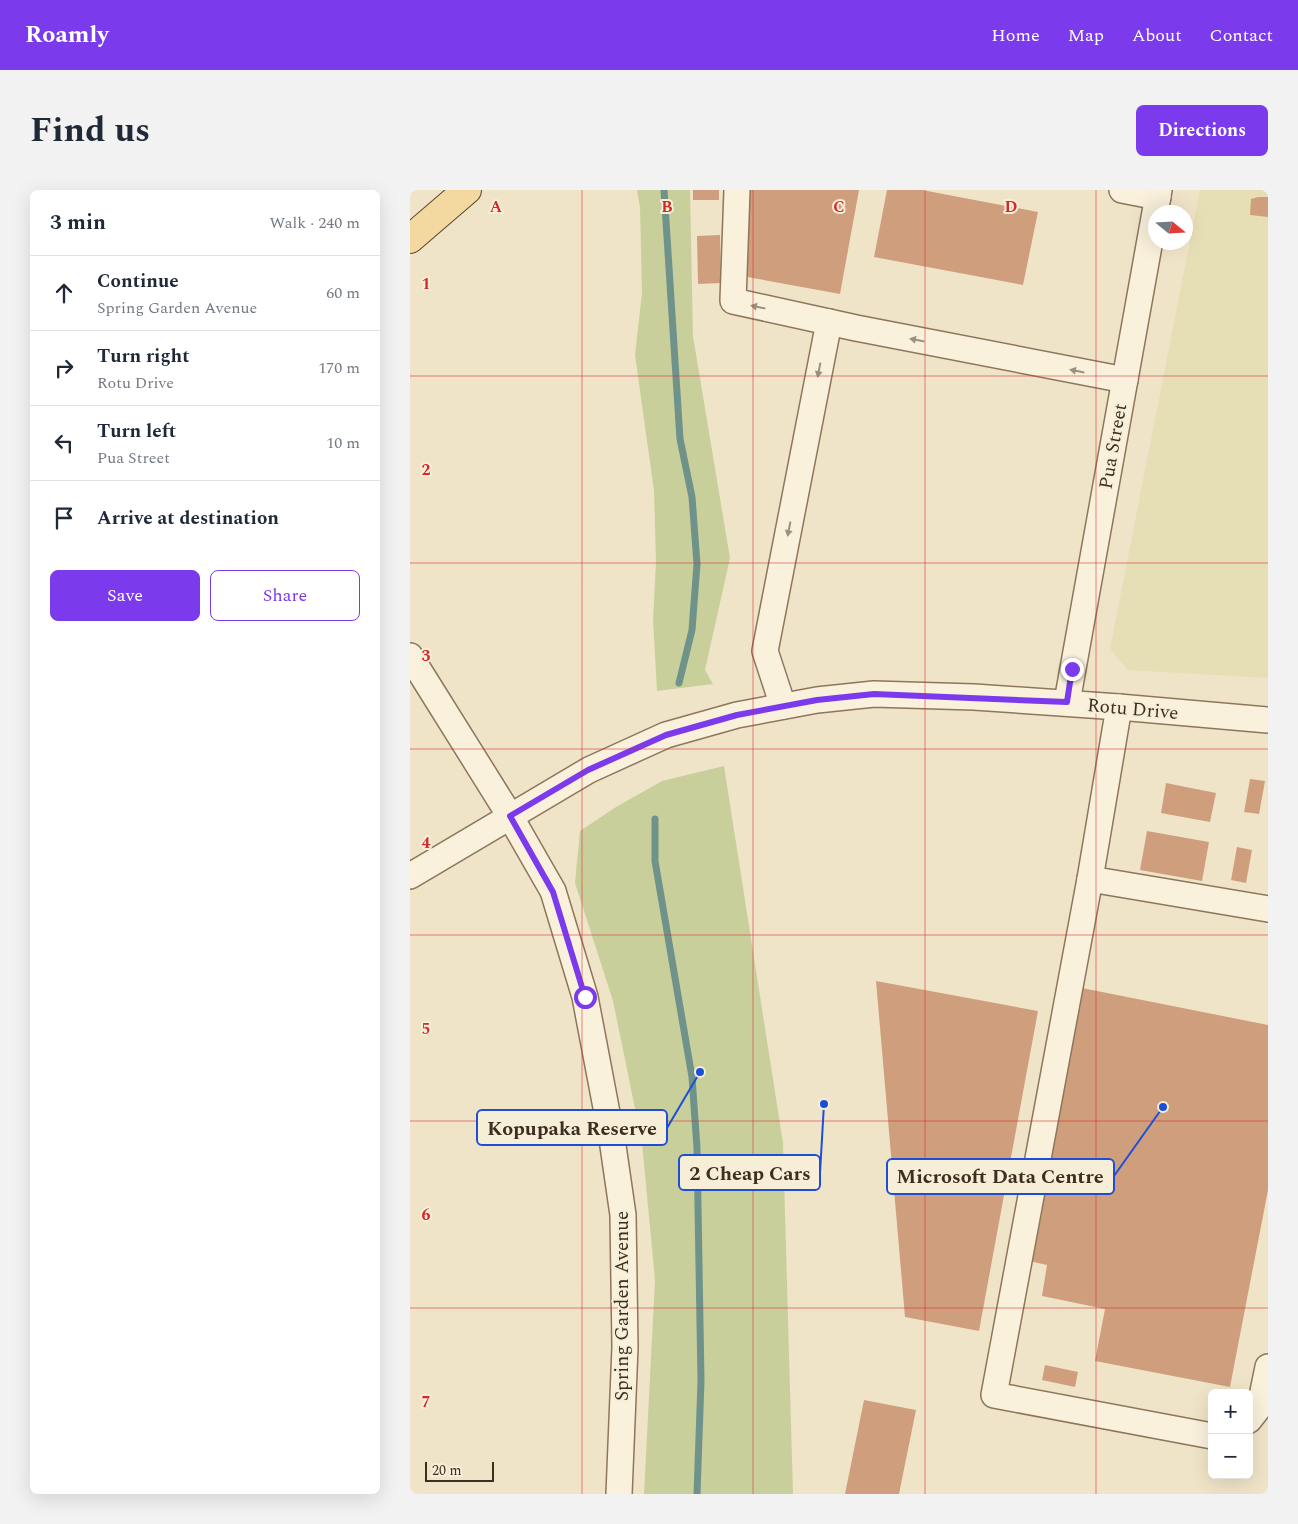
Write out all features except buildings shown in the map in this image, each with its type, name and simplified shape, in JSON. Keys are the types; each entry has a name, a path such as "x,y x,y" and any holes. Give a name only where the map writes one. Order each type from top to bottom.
{"main road":[{"path":"410,239 468,190"}],"street":[{"path":"736,190 733,301 829,322 1124,380"},
{"path":"1122,190 1159,194"},
{"name":"Pua Street","path":"1067,702 1159,194"},
{"path":"783,706 765,651 829,322"},
{"name":"Spring Garden Avenue","path":"410,656 510,816 553,892 585,997 612,1139 623,1216 625,1282 619,1494"},
{"name":"Rotu Drive","path":"410,876 588,770 666,735 737,715 783,706 817,700 874,694 1067,702 1268,720"},
{"path":"1119,706 1090,879 994,1395 1208,1435"},
{"path":"1090,879 1268,909"},
{"path":"1253,1415 1260,1406 1268,1366"}],"shaded area":[{"path":"1200,190 1268,190 1268,678 1128,670 1110,649 1188,250 1193,250 1193,226"}],"green space":[{"path":"637,190 690,190 693,336 730,558 705,670 713,684 657,691 653,620 656,562 654,491 635,355 642,293 640,208"},
{"path":"724,766 783,1143 793,1494 644,1494 655,1280 642,1143 613,1001 575,883 580,831 616,807 662,781"}],"waterway":[{"path":"664,190 680,439 692,497 697,564 692,630 679,683"},
{"path":"655,819 655,861 692,1077 697,1148 701,1381 697,1494"}],"place":[{"name":"Kopupaka Reserve","path":"700,1072"},
{"name":"2 Cheap Cars","path":"824,1104"},
{"name":"Microsoft Data Centre","path":"1163,1107"}],"route":[{"path":"585,997 553,892 510,816 588,770 666,735 737,715 817,700 874,694 1067,702 1072,669"}]}
